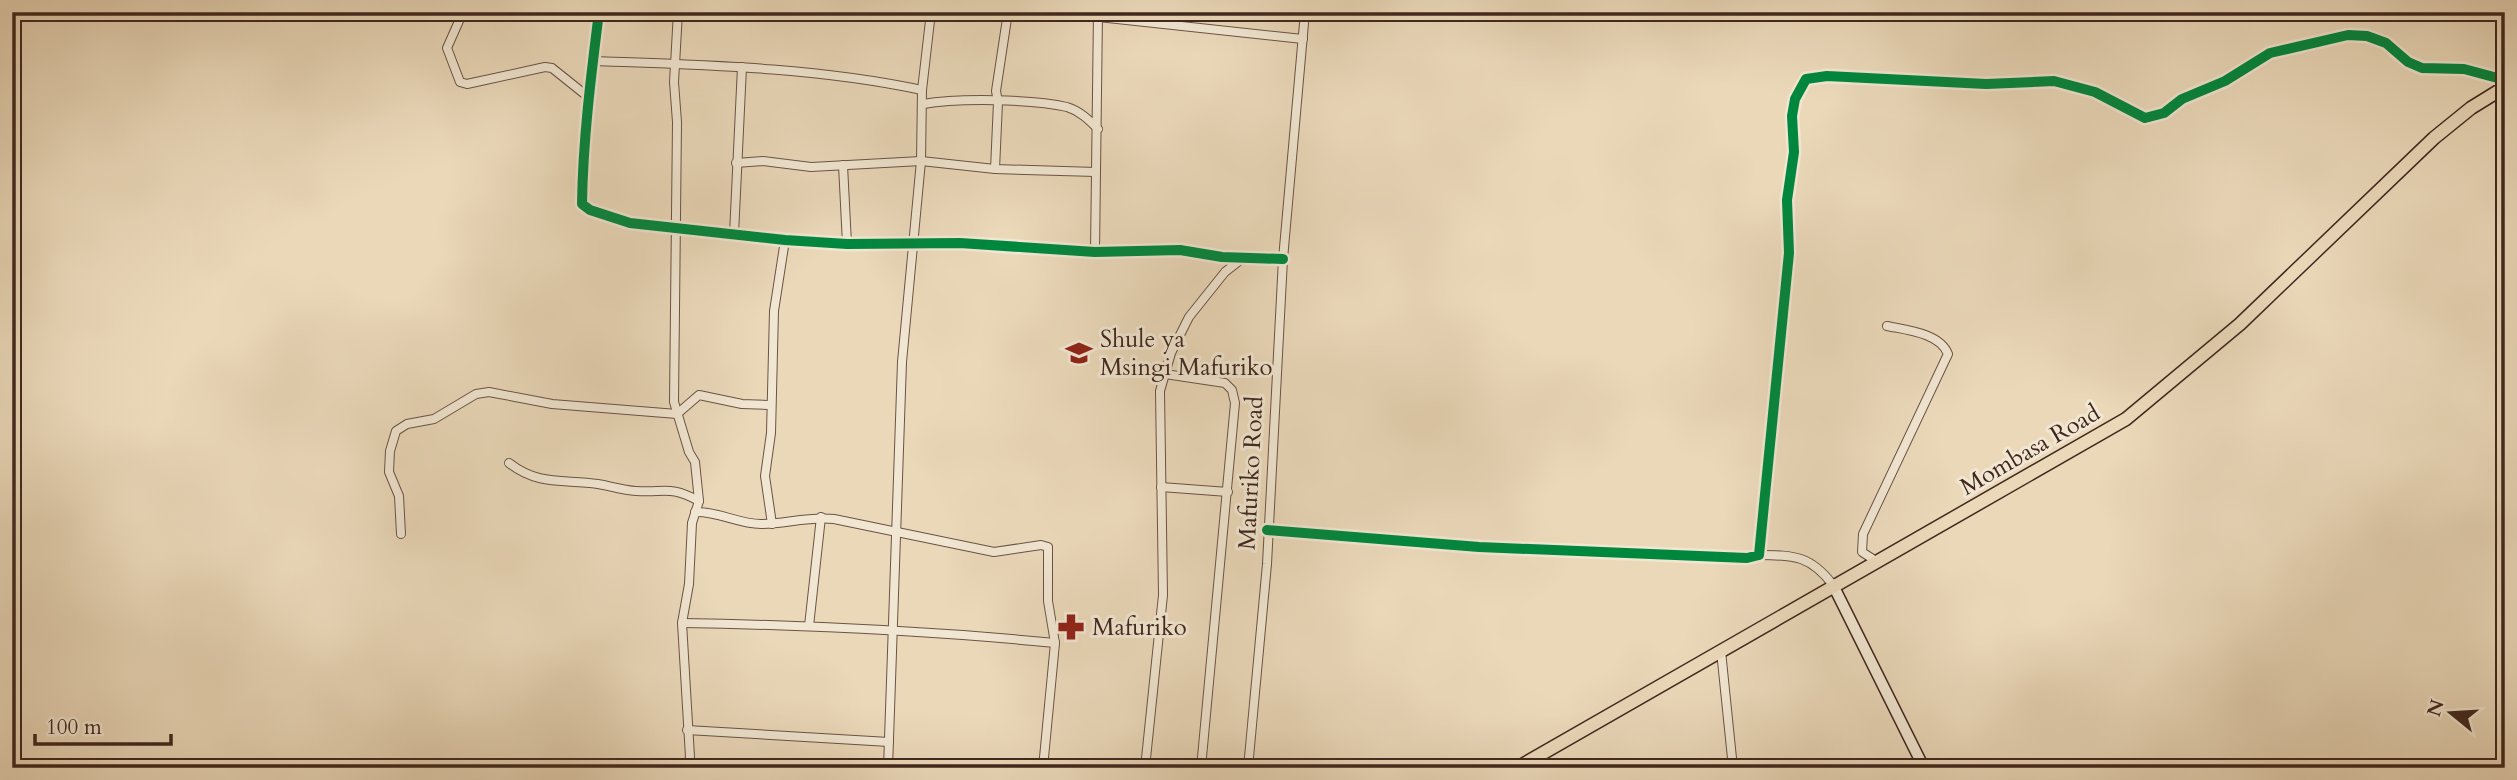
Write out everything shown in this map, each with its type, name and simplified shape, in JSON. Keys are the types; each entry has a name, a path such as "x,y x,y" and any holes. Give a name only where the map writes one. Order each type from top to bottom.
{"highway":[{"name":"Mombasa Road","path":"1517,768 2126,419 2240,324 2434,138 2471,108 2505,87"}],"main road":[{"path":"1833,585 1922,764"}],"street":[{"path":"463,12 447,48 460,82 467,84 545,67 552,68 587,96"},
{"path":"599,12 587,96 589,116 582,204 590,210 630,223 785,240 847,244 960,243 1095,252 1180,250 1283,259"},
{"path":"678,12 675,62 674,402 695,462 699,501 695,512 682,623 687,768"},
{"path":"888,768 902,362 921,161 922,90 931,12"},
{"path":"995,169 999,102 996,91 1008,12"},
{"path":"1052,12 1303,39"},
{"name":"Mafuriko Road","path":"1248,768 1267,530 1283,259 1305,12"},
{"path":"1095,252 1098,16"},
{"path":"1759,555 1789,253 1787,200 1794,152 1792,116 1795,99 1806,79 1827,76 1986,83 2054,81 2095,92 2146,118 2164,113 2182,99 2225,81 2270,53 2348,35 2367,36 2386,43 2409,62 2422,68 2464,69 2505,80"},
{"path":"594,61 742,66 811,73 922,90"},
{"path":"734,234 742,66"},
{"path":"923,104 999,102 1067,108 1082,114 1098,129"},
{"path":"736,163 763,161 811,167 921,161 995,169 1096,172"},
{"path":"843,164 847,244"},
{"path":"772,524 765,476 771,433 769,405 774,311 785,240"},
{"path":"1145,768 1163,595 1160,391 1171,353 1189,317 1225,272 1244,257"},
{"path":"1876,561 1862,552 1863,534 1948,354 1939,342 1887,326"},
{"path":"1165,374 1225,383 1232,390 1235,403 1201,768"},
{"path":"401,534 399,496 389,472 396,431 407,424 434,419 466,399 489,393 552,404 677,414 699,395 742,404 769,405"},
{"path":"509,463 528,476 565,484 598,484 638,491 676,489 699,501"},
{"path":"1161,487 1228,492"},
{"path":"695,512 709,511 744,522 772,524 821,517 994,552 1041,545 1048,548 1048,601 1055,643 1043,768"},
{"path":"809,626 821,517"},
{"path":"1267,530 1479,547 1747,558 1759,555 1799,557 1819,567 1833,585"},
{"path":"682,623 809,626 1055,643"},
{"path":"1721,650 1733,768"},
{"path":"687,730 889,742"},
{"path":"1901,768 1922,764"}],"cycle path":[{"path":"599,12 583,180 582,204 590,210 630,223 785,240 847,244 960,243 1095,252 1180,250 1222,257 1283,259"},
{"path":"1267,530 1479,547 1747,558 1759,555 1789,253 1787,200 1794,152 1792,116 1795,99 1806,79 1827,76 1986,84 2054,81 2095,92 2145,118 2164,113 2182,99 2225,81 2270,53 2348,35 2367,36 2386,43 2408,62 2422,68 2464,69 2505,80"}],"place":[{"name":"Shule ya Msingi Mafuriko","path":"1079,353"},
{"name":"Mafuriko","path":"1071,627"}]}
